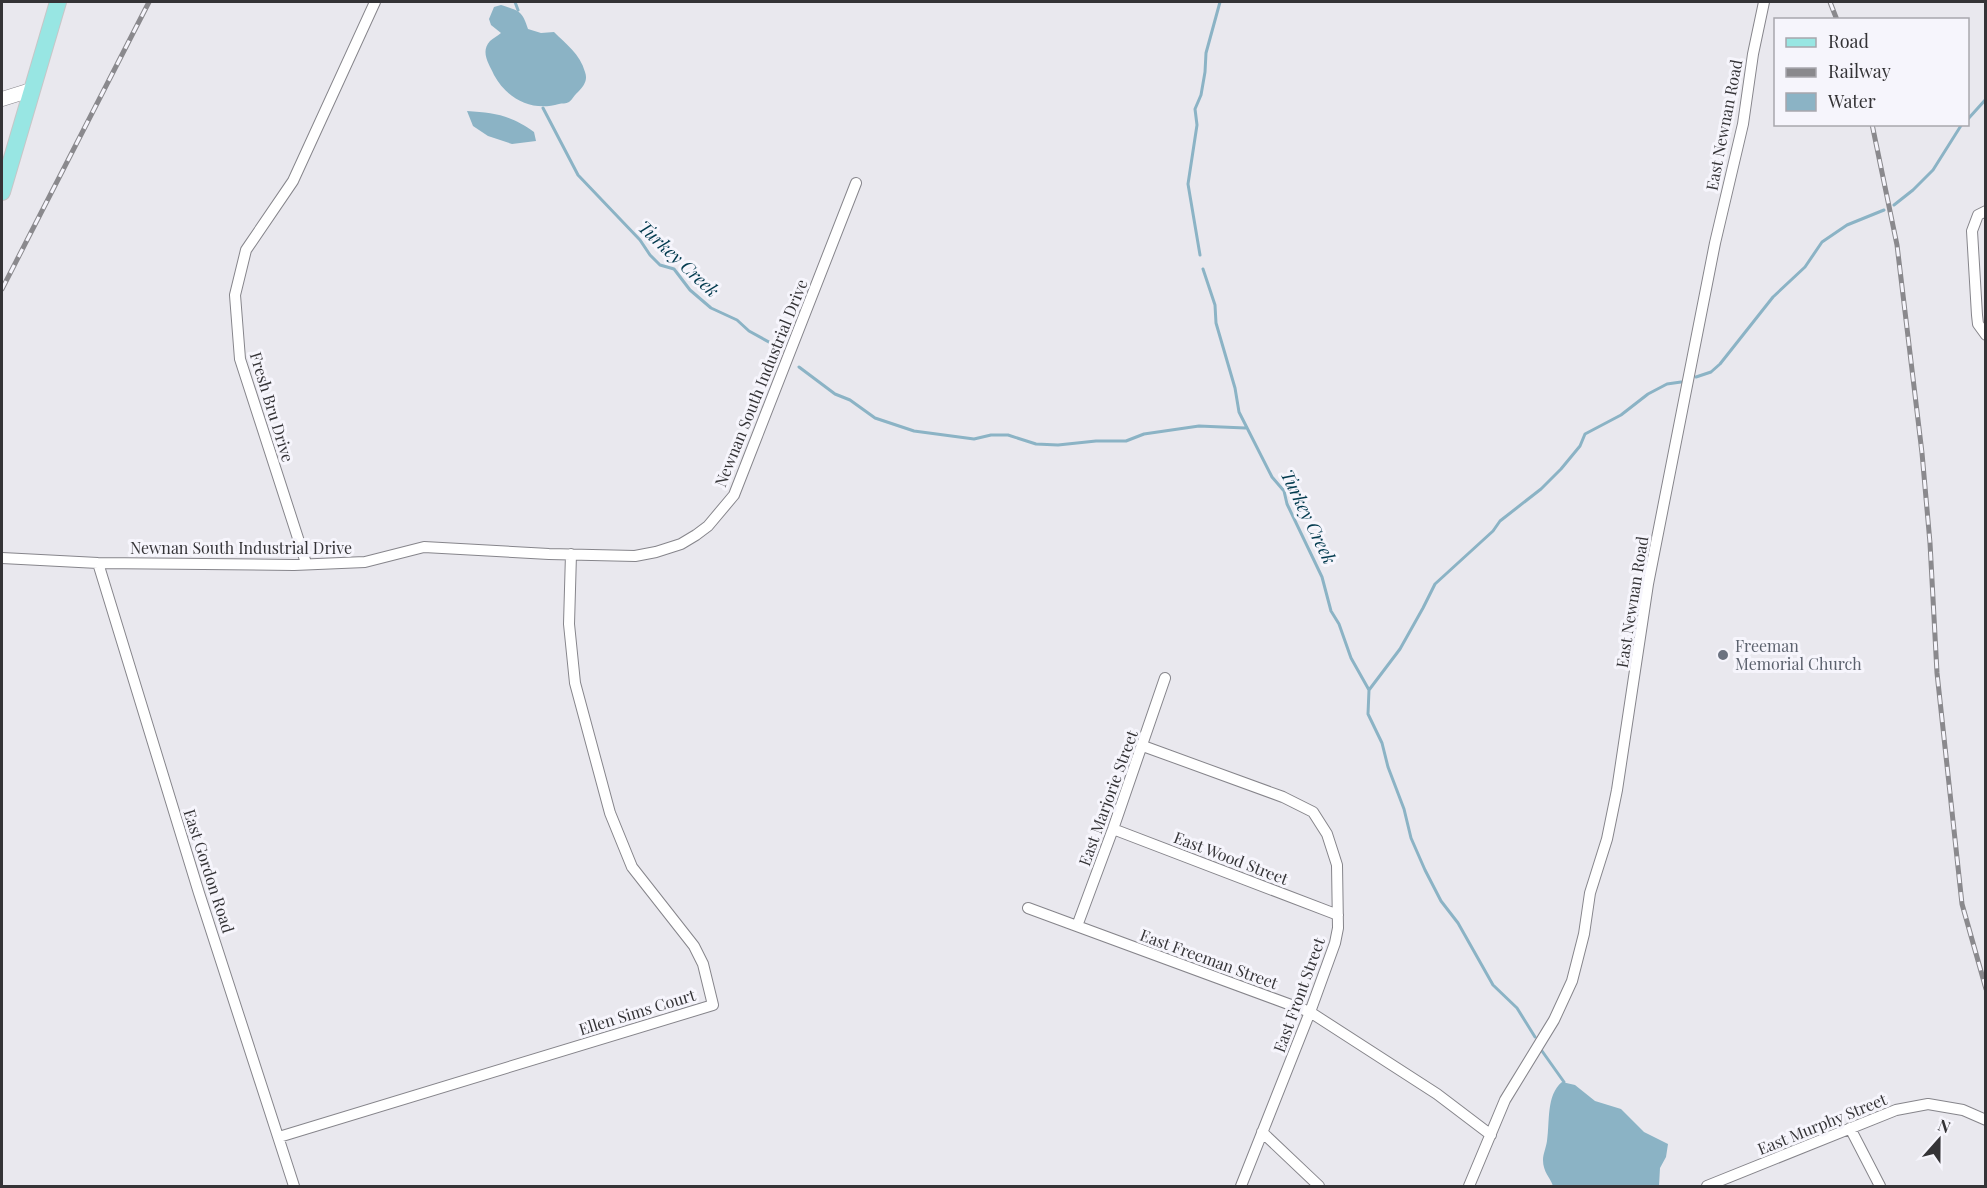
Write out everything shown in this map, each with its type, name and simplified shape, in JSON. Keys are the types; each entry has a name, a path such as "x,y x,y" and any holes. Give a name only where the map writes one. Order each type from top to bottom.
{"main road":[{"path":"2,192 58,2"}],"street":[{"name":"Fresh Bru Drive","path":"306,563 240,359 235,296 246,250 293,182 375,2"},
{"name":"East Newnan Road","path":"1469,1186 1505,1100 1554,1020 1572,981 1584,934 1590,893 1610,830 1648,584 1715,243 1743,124 1753,54 1764,2"},
{"path":"2,99 31,90"},
{"name":"Newnan South Industrial Drive","path":"2,558 98,563 365,562 424,547 635,556 681,544 708,526 734,495 856,183"},
{"path":"1986,211 1978,215 1972,231 1978,324 1986,335"},
{"path":"1974,274 1986,273"},
{"name":"Ellen Sims Court","path":"279,1137 713,1005 703,964 694,946 632,867 610,813 575,683 569,624 571,554"},
{"name":"East Gordon Road","path":"98,563 199,893 294,1186"},
{"name":"East Marjorie Street","path":"1077,926 1166,678"},
{"name":"East Front Street","path":"1143,746 1283,797 1313,812 1327,834 1337,865 1338,928 1335,943 1241,1186"},
{"name":"East Wood Street","path":"1113,829 1338,915"},
{"name":"East Freeman Street","path":"1028,908 1310,1012 1437,1094 1491,1135"},
{"name":"East Murphy Street","path":"1707,1186 1734,1182 1850,1128 1896,1110 1928,1104 1963,1110 1986,1120"},
{"path":"1850,1128 1880,1186"},
{"path":"1262,1132 1319,1186"}],"water":[{"path":"501,5 519,12 528,29 541,33 554,32 576,55 583,66 586,80 569,102 549,106 530,105 513,97 499,83 486,58 486,49 490,41 501,33 491,25 489,19 494,7"},
{"path":"467,111 510,118 534,132 536,141 512,144 488,136 473,126"},
{"path":"1562,1082 1575,1085 1595,1101 1621,1109 1644,1132 1668,1144 1666,1157 1660,1168 1659,1186 1553,1186 1544,1168 1543,1158 1551,1101 1557,1087"}],"waterway":[{"name":"Turkey Creek","path":"515,2 518,10"},
{"path":"1200,255 1188,184 1197,125 1195,109 1201,95 1206,53 1220,2"},
{"path":"1969,118 1986,99"},
{"name":"Turkey Creek","path":"543,108 578,175 640,240 650,255 660,265 674,269 690,290 711,308 737,320 749,331 778,347"},
{"path":"1894,205 1933,170 1961,126"},
{"path":"1696,377 1711,372 1720,364 1773,297 1805,267 1822,242 1847,225 1884,210"},
{"name":"Turkey Creek","path":"1203,269 1215,305 1216,323 1235,388 1239,412 1272,477 1284,491 1287,504 1322,577 1331,611 1339,624 1351,658 1369,690 1368,714 1382,743 1411,838 1441,901 1458,923 1493,985 1517,1008 1535,1037"},
{"name":"Turkey Creek","path":"799,367 835,394 850,400 875,418 914,431 974,439 991,435 1008,435 1036,444 1058,445 1126,441 1144,434 1199,426 1245,428"},
{"path":"1369,690 1400,649 1435,584 1493,531 1500,521 1541,489 1580,446 1585,434 1621,415 1648,394 1667,384 1681,382"},
{"name":"Turkey Creek","path":"1542,1051 1564,1082"}],"railway":[{"path":"2,289 149,2"},
{"path":"1830,2 1836,18"},
{"path":"1872,126 1897,245 1922,453 1930,543 1937,673 1962,904 1986,989"}],"place":[{"name":"Freeman Memorial Church","path":"1723,655"}]}
